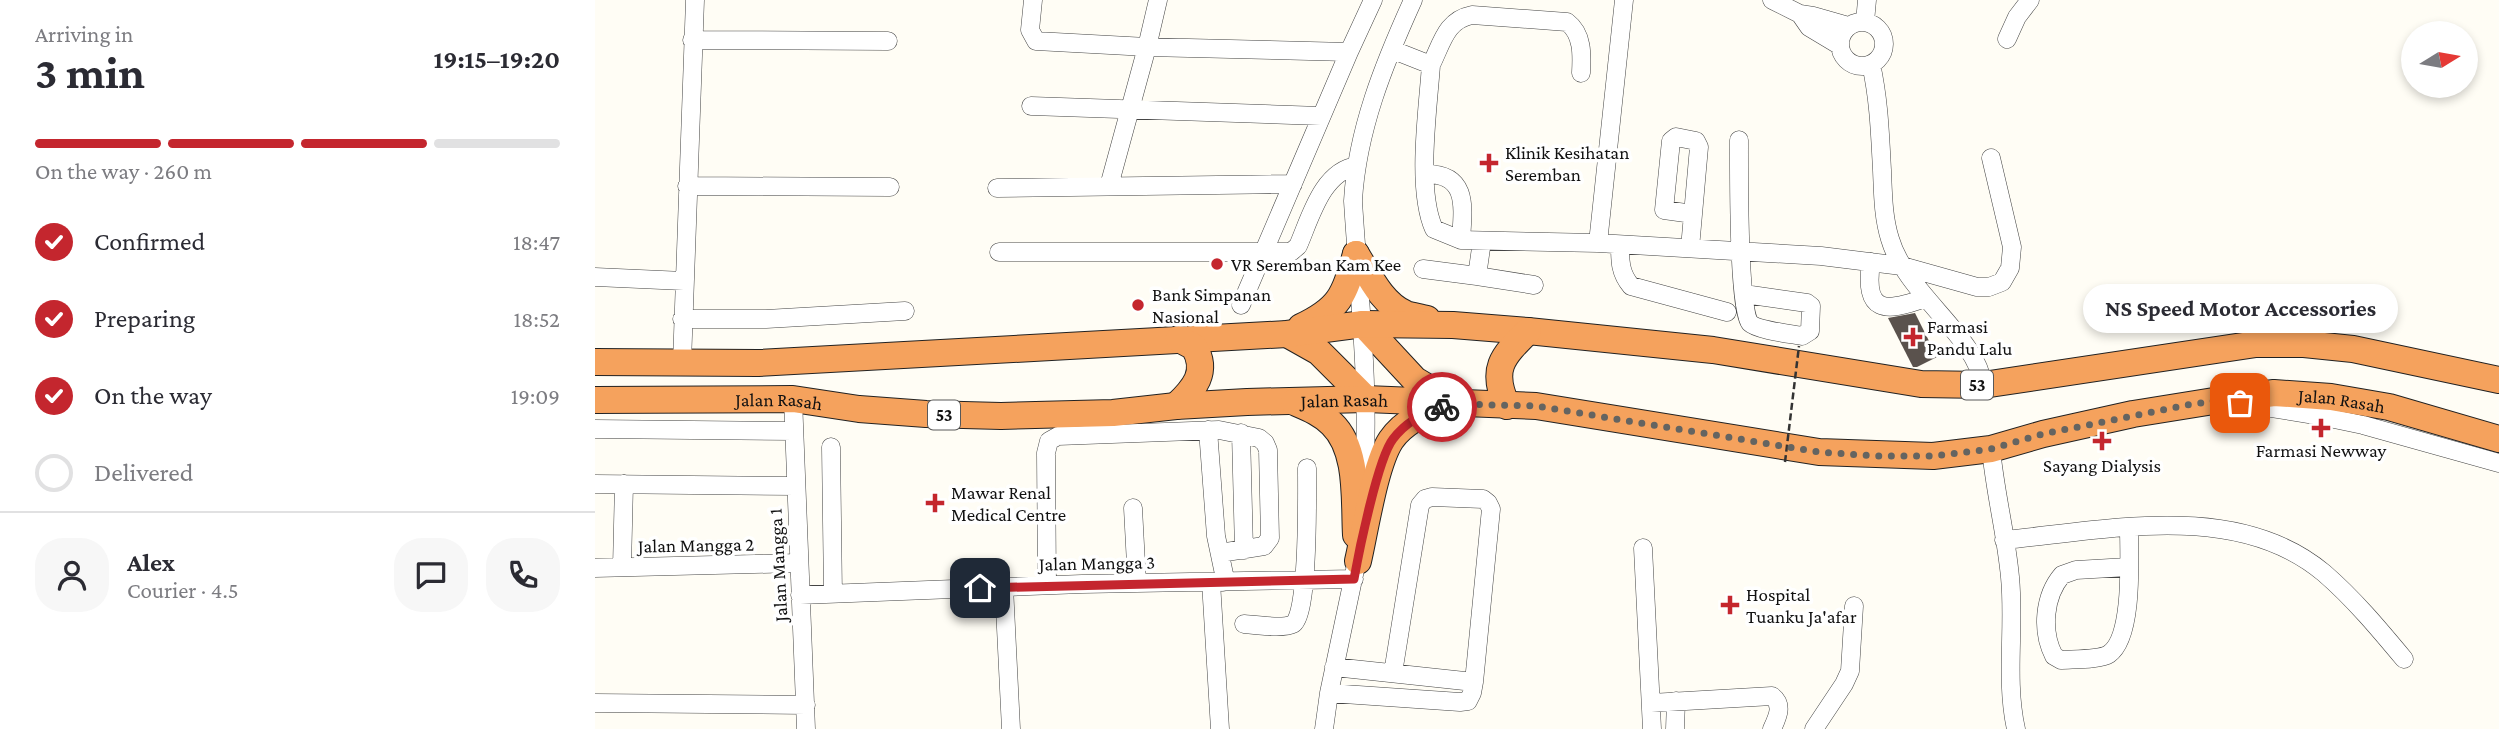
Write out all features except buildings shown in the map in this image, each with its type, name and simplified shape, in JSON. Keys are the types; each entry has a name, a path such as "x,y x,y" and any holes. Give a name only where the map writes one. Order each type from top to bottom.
{"highway":[{"path":"1356,254 1376,287 1403,313 1453,325"},
{"path":"1287,334 1323,317 1338,303 1348,282 1356,254"},
{"path":"1363,324 1415,380 1454,404"},
{"name":"Jalan Rasah","path":"595,362 758,363 1287,334 1363,324 1453,325 1713,350 1921,384 1983,385 2256,344 2304,344 2353,349 2499,380"},
{"path":"1507,406 1498,381 1499,367 1504,355 1528,331"},
{"path":"1287,334 1319,352 1366,400"},
{"path":"1176,406 1196,385 1201,365 1194,347 1179,339"},
{"name":"Jalan Rasah","path":"595,400 793,399 859,409 1001,416 1113,413 1176,406 1366,400 1548,408 1819,452 1933,456 1991,449 2043,434 2133,414 2274,393 2332,397 2435,419 2499,439"},
{"path":"1293,401 1317,412 1334,425 1350,456 1356,570"},
{"path":"1356,570 1381,465 1391,441 1423,413 1454,404"}],"street":[{"path":"682,363 695,0"},
{"path":"1033,0 1030,30 1036,41 1349,52"},
{"path":"1109,186 1131,111 1158,0"},
{"path":"1241,305 1373,0"},
{"path":"1324,729 1334,667 1356,570 1367,447 1363,324 1353,201 1357,166 1366,118 1413,0"},
{"path":"1598,243 1624,0"},
{"path":"1772,0 1800,15 1813,16 1856,24 1875,26 1883,38 1882,54 1871,64 1864,66 1850,63 1844,58 1839,45 1840,38 1856,24 1867,0"},
{"path":"2007,39 2017,17 2030,0"},
{"path":"1581,73 1582,54 1578,35 1574,27 1567,22 1472,15 1460,17 1452,23 1431,65 1426,174 1427,214 1434,229 1461,240 1598,243 1821,256 1902,267 1989,287 2003,282 2010,268 2012,247 1991,158"},
{"path":"1800,15 1809,27 1839,45"},
{"path":"692,40 888,41"},
{"path":"1393,50 1431,65"},
{"path":"1871,64 1880,112 1884,204 1889,238 1902,267 1972,353 1982,371 1983,385"},
{"path":"1031,107 1321,116"},
{"path":"1739,140 1744,294"},
{"path":"999,252 1286,253 1295,250 1323,190 1343,171 1357,166"},
{"path":"1426,174 1448,177 1456,185 1463,207 1461,240"},
{"path":"997,188 1293,184"},
{"path":"687,187 890,187"},
{"path":"1690,248 1693,214"},
{"path":"1477,276 1482,241"},
{"path":"1620,245 1621,267 1631,286 1727,312"},
{"path":"1871,262 1869,276 1872,293 1876,302 1883,307 1900,307 1925,298"},
{"path":"1423,269 1534,285"},
{"path":"595,277 684,281"},
{"path":"682,319 905,311"},
{"name":"Jalan Mangga 1","path":"793,399 806,729"},
{"path":"2220,400 2363,425 2499,463"},
{"path":"595,429 794,431"},
{"path":"1208,430 1216,536 1220,553 1217,582 1220,729"},
{"path":"1047,585 1046,453 1049,441 1058,436 1208,430 1241,433 1259,438 1268,450 1270,538 1264,546 1220,553"},
{"path":"1241,433 1244,550"},
{"path":"831,447 833,594"},
{"path":"1991,449 2010,575 2012,690 2016,729"},
{"path":"1244,624 1287,626 1294,624 1301,612 1305,580 1307,468"},
{"path":"595,484 796,486"},
{"path":"622,567 624,484"},
{"path":"1329,693 1468,701 1474,682 1491,509 1483,499 1432,497 1425,499 1420,505 1393,673"},
{"path":"1133,508 1137,583"},
{"path":"2004,540 2129,527 2195,525 2235,531 2285,548 2322,571 2360,606 2404,659"},
{"path":"2128,567 2076,570 2062,575 2056,581 2048,601 2046,618 2050,649 2054,656 2060,660 2105,656 2111,653 2123,630 2127,612 2129,527"},
{"path":"1643,548 1652,729"},
{"name":"Jalan Mangga 2","path":"595,568 798,564"},
{"name":"Jalan Mangga 3","path":"800,595 1047,585 1305,580 1356,570"},
{"path":"1004,587 1011,729"},
{"path":"1820,726 1850,671 1854,606"},
{"path":"1334,667 1474,682"},
{"path":"1651,703 1772,696 1779,705 1772,729"},
{"path":"1675,729 1676,702"},
{"path":"595,703 806,705"}],"path":[{"path":"1786,463 1800,346"}],"way so far":[{"path":"1442,407 1454,404 1536,406 1819,452 1933,456 1991,449 2043,434 2133,414 2220,400 2240,403"}],"place":[{"name":"Klinik Kesihatan Seremban","path":"1489,163"},
{"name":"VR Seremban Kam Kee","path":"1217,264"},
{"name":"Bank Simpanan Nasional","path":"1138,305"},
{"name":"Farmasi Pandu Lalu","path":"1913,337"},
{"name":"NS Speed Motor Accessories","path":"2240,403"},
{"name":"Farmasi Newway","path":"2321,428"},
{"name":"Sayang Dialysis","path":"2102,441"},
{"name":"Mawar Renal Medical Centre","path":"935,503"},
{"name":"Hospital Tuanku Ja'afar","path":"1730,605"}],"route":[{"path":"980,588 1354,579 1381,465 1391,441 1423,413 1442,407"}]}
